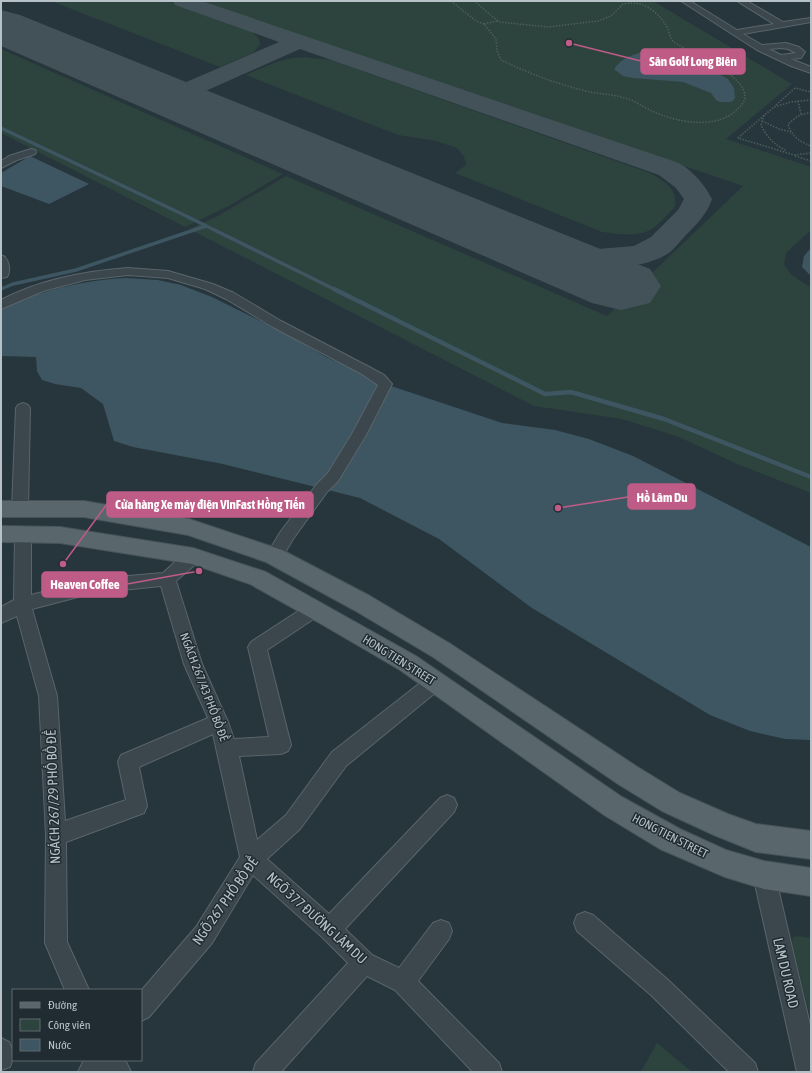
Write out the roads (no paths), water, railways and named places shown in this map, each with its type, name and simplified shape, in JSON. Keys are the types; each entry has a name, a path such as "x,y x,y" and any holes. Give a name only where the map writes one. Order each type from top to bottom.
{"main road":[{"path":"10,509 84,509 189,527 274,556 362,603 441,650 614,767 671,802 724,826 756,838 811,845"},
{"name":"HONG TIEN STREET","path":"1,534 60,535 193,556 258,578 408,663 620,810 670,839 724,863 764,875 811,882"}],"street":[{"path":"685,1 760,48 780,58 811,70"},
{"path":"741,1 782,25"},
{"path":"736,33 811,20"},
{"path":"760,48 780,40 801,52 798,56 780,58"},
{"path":"1,165 13,158 32,152"},
{"path":"1,259 3,262 3,274 1,274"},
{"path":"1,305 44,287 79,277 114,271 133,270 175,276 230,296 270,320 370,372 385,384 359,435 333,477 322,488 287,535 274,556"},
{"path":"10,509 23,408"},
{"name":"NGÁCH 267/29 PHỐ BỒ ĐỀ","path":"24,535 22,604 48,696 56,835 56,943 77,989"},
{"path":"1,616 22,604 93,586 167,579 193,556"},
{"name":"NGÁCH 267/43 PHỐ BỒ ĐỀ","path":"167,579 193,664 219,722 227,748 251,859"},
{"name":"NGÁCH 267/43 PHỐ BỒ ĐỀ","path":"227,748 281,745 257,647 315,609"},
{"name":"NGÕ 267 PHỐ BỒ ĐỀ","path":"142,1008 204,935 251,859 293,822 339,759 435,682"},
{"path":"56,835 137,806 128,762 219,722"},
{"path":"330,930 447,805"},
{"name":"NGÕ 377 ĐƯỜNG LÂM DU","path":"251,859 330,930 364,963 403,982 490,1072"},
{"name":"LAM DU ROAD","path":"764,875 809,1072"},
{"path":"585,923 659,987 746,1072"},
{"path":"403,982 441,931"},
{"path":"265,1072 364,963"},
{"path":"1,1050 1,1058"},
{"path":"90,1072 98,1061"},
{"path":"111,1061 119,1072"}],"water":[{"path":"663,49 682,54 728,79 734,88 735,98 733,101 720,102 716,100 711,93 683,82 633,78 623,76 615,70 619,63 630,56 643,52"},
{"path":"30,156 89,184 49,204 1,186 1,173"},
{"path":"811,248 811,276 802,267 804,256"},
{"path":"127,278 158,280 181,285 212,297 281,331 326,357 385,384 502,423 555,430 589,439 633,456 811,547 811,740 785,739 750,731 710,715 532,608 439,539 360,498 223,464 133,447 114,441 103,404 81,388 55,384 42,380 37,371 36,357 1,356 1,309 19,300 60,288 93,281"}],"waterway":[{"path":"3,129 1,128 182,214 336,290"},
{"path":"1,289 13,284 76,270 206,226"},
{"path":"334,289 545,394 571,392 664,419 811,477"}],"place":[{"name":"Sân Golf Long Biên","path":"569,43"},
{"name":"Hồ Lâm Du","path":"558,508"},
{"name":"Cửa hàng Xe máy điện VinFast Hồng Tiến","path":"63,564"},
{"name":"Heaven Coffee","path":"199,571"}]}
